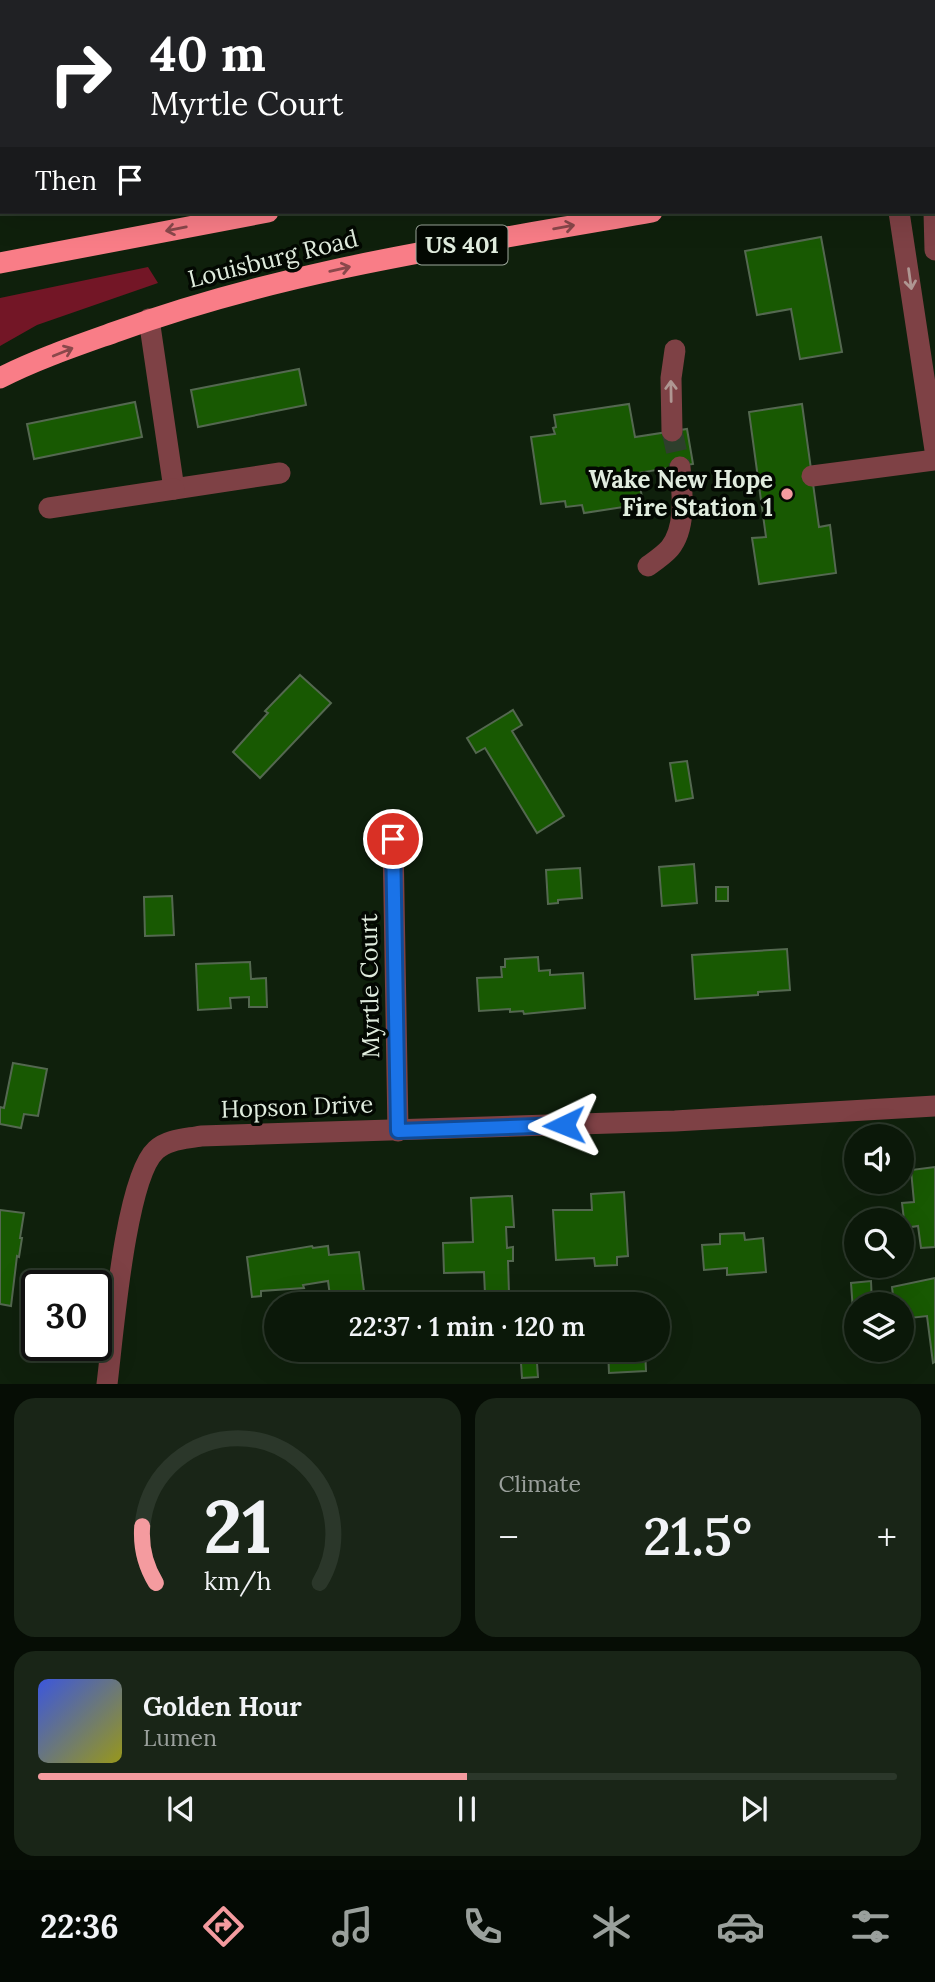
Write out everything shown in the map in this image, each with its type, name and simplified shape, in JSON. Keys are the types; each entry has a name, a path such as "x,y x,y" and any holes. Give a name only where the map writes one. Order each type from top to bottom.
{"highway":[{"name":"Louisburg Road","path":"0,263 257,214"},
{"name":"Louisburg Road","path":"0,378 149,320 264,287 389,257 640,214"}],"street":[{"path":"899,214 935,450"},
{"path":"934,214 935,250"},
{"path":"149,320 174,489"},
{"path":"672,431 671,378 675,350"},
{"path":"812,476 935,460"},
{"path":"648,566 670,548 679,527 682,495 680,467"},
{"path":"50,508 280,473"},
{"name":"Myrtle Court","path":"393,839 398,1131"},
{"name":"Hopson Drive","path":"107,1384 128,1221 141,1173 156,1150 170,1142 201,1136 675,1121 935,1106"}],"shaded area":[{"path":"148,267 158,283 37,325 0,346 0,298"}],"building":[{"path":"821,237 842,352 800,359 791,309 757,315 745,251"},
{"path":"299,369 306,405 198,427 191,390"},
{"path":"135,402 142,437 34,459 27,424"},
{"path":"629,404 635,437 687,429 693,464 638,473 643,504 584,513 582,505 566,507 565,501 541,504 531,437 555,434 554,415"},
{"name":"Wake New Hope Fire Station 1","path":"802,404 819,527 830,525 836,573 759,584 752,538 766,537 749,412"},
{"path":"300,675 331,703 260,778 233,752 268,713 265,711"},
{"path":"513,710 522,725 512,731 564,816 537,833 485,748 476,753 467,738"},
{"path":"687,761 693,798 676,801 670,763"},
{"path":"694,864 697,903 662,906 659,867"},
{"path":"580,868 582,898 558,900 558,903 548,904 546,870"},
{"path":"716,887 728,887 728,901 716,901"},
{"path":"172,896 174,935 145,936 144,897"},
{"path":"787,949 790,990 695,999 692,955"},
{"path":"538,957 539,971 550,970 550,975 583,973 585,1008 524,1014 523,1011 510,1012 510,1009 479,1011 477,978 502,977 501,967 505,967 505,959"},
{"path":"250,962 251,979 266,978 267,1007 249,1007 249,997 230,998 231,1008 198,1010 196,964"},
{"path":"13,1063 47,1069 38,1116 24,1114 21,1128 0,1124 0,1107 4,1108"},
{"path":"935,1167 935,1247 921,1248 918,1226 914,1227 914,1208 903,1208 902,1203 914,1202 914,1170"},
{"path":"624,1192 628,1256 617,1257 617,1265 595,1266 594,1258 556,1260 553,1210 592,1210 591,1194"},
{"path":"512,1196 514,1227 506,1227 507,1248 513,1247 513,1261 508,1261 509,1292 485,1292 484,1272 444,1273 443,1243 473,1242 471,1198"},
{"path":"0,1210 24,1213 11,1306 0,1304"},
{"path":"744,1233 745,1240 763,1238 766,1272 727,1275 727,1268 704,1270 702,1245 720,1244 720,1234"},
{"path":"312,1246 328,1246 329,1255 359,1252 364,1291 329,1292 328,1281 303,1285 304,1288 261,1291 261,1296 252,1297 247,1257"},
{"path":"935,1278 935,1362 933,1363 927,1316 914,1318 914,1292 893,1292 892,1287"},
{"path":"871,1281 871,1292 852,1292 851,1283"},
{"path":"609,1362 646,1362 646,1371 609,1373"},
{"path":"521,1363 537,1363 538,1377 522,1378"}],"tunnel":[{"path":"672,431 680,467"}],"place":[{"name":"Wake New Hope Fire Station 1","path":"787,494"}],"route":[{"path":"393,839 398,1131 564,1125"}]}
